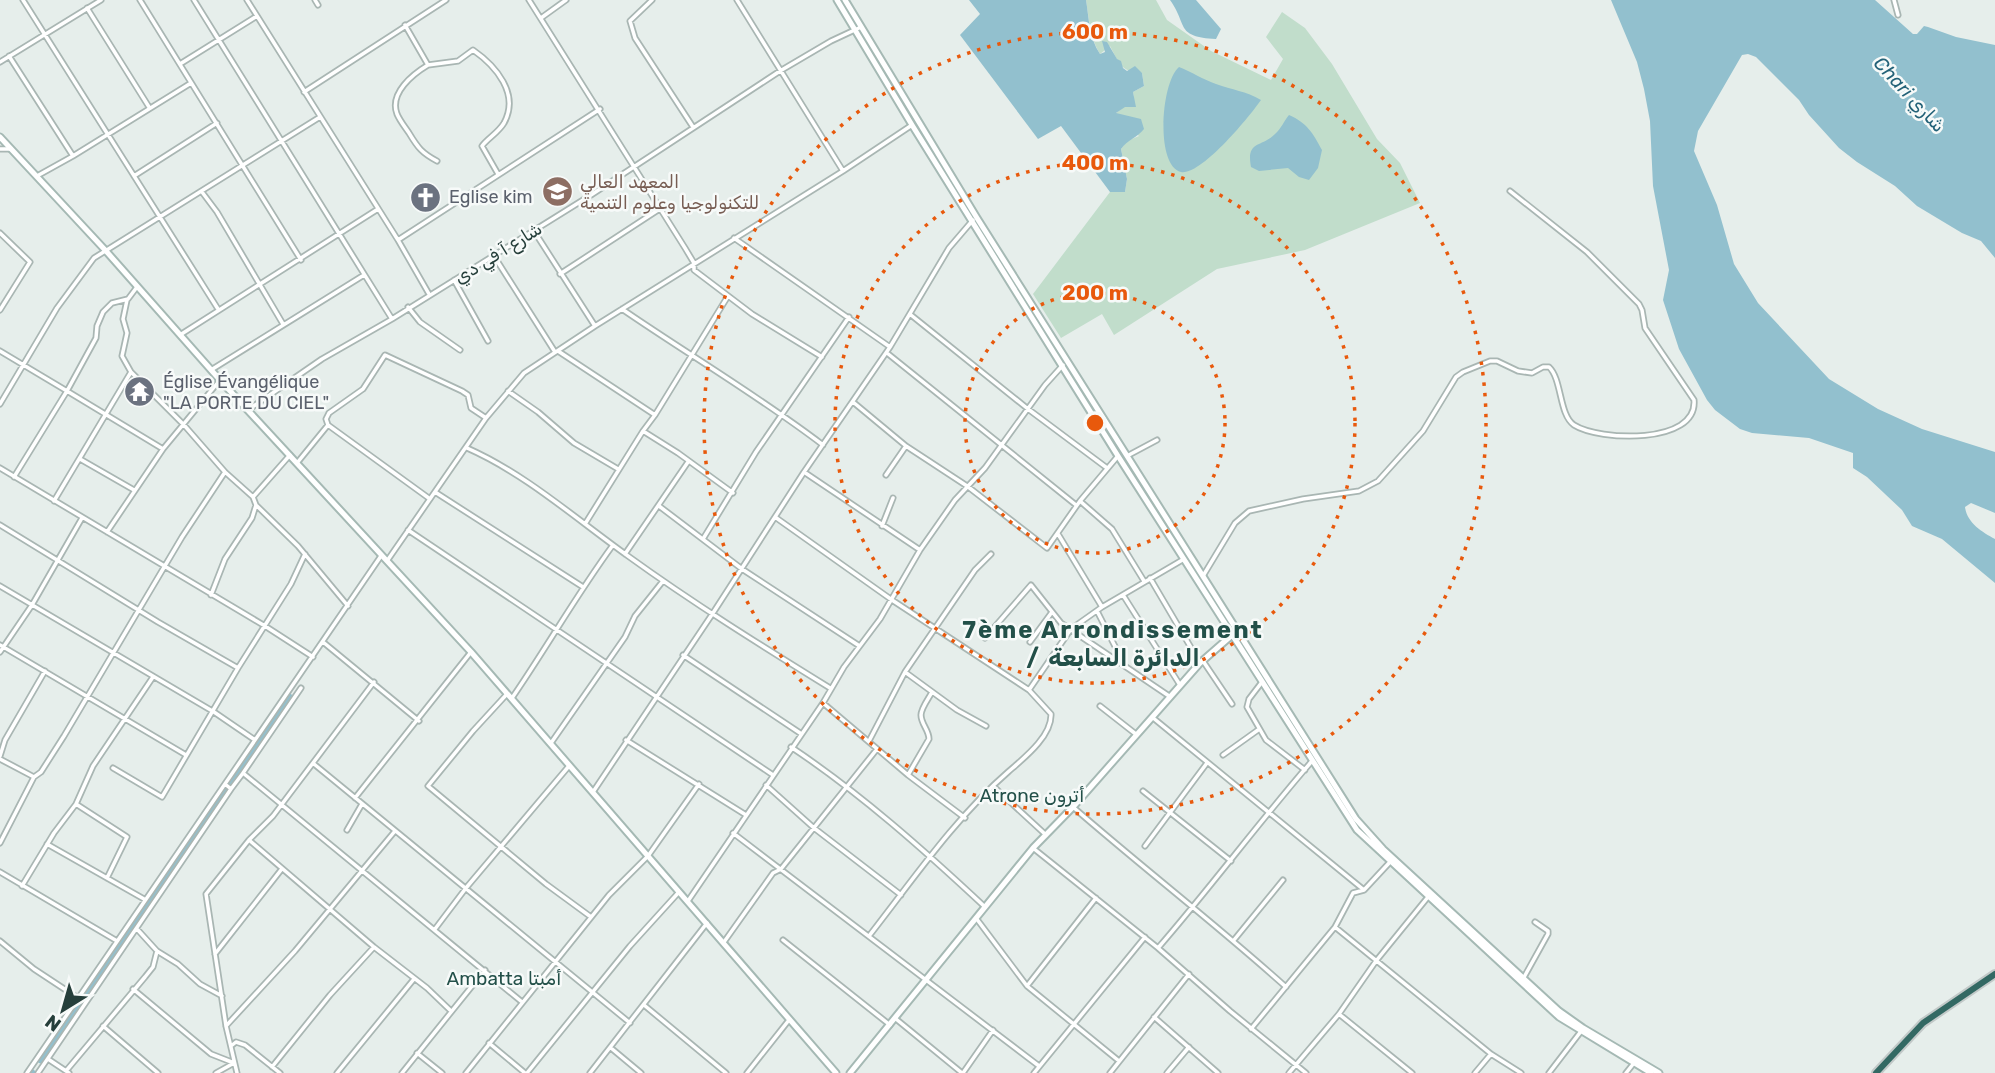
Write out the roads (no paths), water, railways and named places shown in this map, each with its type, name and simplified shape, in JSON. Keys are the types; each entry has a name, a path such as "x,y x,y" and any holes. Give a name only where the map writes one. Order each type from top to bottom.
{"highway":[{"path":"1876,1073 1923,1023 1995,974"}],"main road":[{"path":"838,0 975,219 1118,456 1361,827 1535,998 1651,1073"},
{"path":"845,0 858,29 912,125 1203,576 1262,682 1357,830 1428,897 1582,1030 1659,1073"},
{"path":"0,137 471,652 836,1073"},
{"path":"850,1073 1033,848 1202,662 1235,634"}],"street":[{"path":"23,0 218,310"},
{"path":"0,62 101,0"},
{"path":"140,0 301,260"},
{"path":"194,0 392,319"},
{"path":"247,0 429,294"},
{"path":"314,0 318,5 320,0"},
{"path":"304,92 446,0"},
{"path":"529,0 661,208 694,263 694,270 728,296 822,357"},
{"path":"541,18 566,0"},
{"path":"652,0 630,21 635,38 693,127"},
{"path":"737,0 843,171"},
{"path":"1894,0 1898,15"},
{"path":"88,8 150,108"},
{"path":"180,64 257,16"},
{"path":"405,25 428,65"},
{"name":"شارع آ في دي","path":"248,410 322,359 534,231 780,71 831,41 858,29"},
{"path":"437,161 421,152 397,115 395,105 403,86 411,76 428,65 458,61 473,50 489,61 506,84 509,109 505,122 482,146 498,174"},
{"path":"9,56 73,156"},
{"path":"36,177 191,83"},
{"path":"398,240 600,110"},
{"path":"0,404 57,308 94,258 320,117"},
{"path":"134,176 217,123"},
{"path":"27,1073 144,899 348,606 408,530 486,418 524,373 912,125"},
{"path":"0,149 11,149"},
{"path":"1203,576 1236,523 1249,511 1303,499 1359,491 1378,481 1423,431 1456,377 1490,361 1532,373 1549,367 1554,372 1569,419 1576,426 1622,435 1640,435 1669,431 1686,421 1693,411 1694,400 1645,328 1643,310 1639,304 1587,252 1510,191"},
{"path":"202,192 283,324"},
{"path":"560,274 661,208"},
{"path":"180,335 378,209"},
{"path":"593,792 822,445 887,353 949,248 975,219"},
{"path":"534,231 595,326"},
{"path":"0,233 30,262 0,310"},
{"path":"734,238 890,348"},
{"path":"494,256 556,352 655,415"},
{"path":"211,370 363,275"},
{"path":"454,280 488,341"},
{"path":"137,287 128,299 123,319 127,334 122,356 131,372 184,425 225,472 253,497 256,505 305,554 348,606"},
{"path":"584,524 692,357 728,296"},
{"path":"14,477 96,338 97,326 103,312 113,303 128,299"},
{"path":"408,307 419,322 460,350"},
{"path":"622,309 783,415 822,445"},
{"path":"911,315 1028,409 1107,468"},
{"path":"703,539 756,452 849,317"},
{"path":"0,351 163,449"},
{"path":"887,353 1076,506"},
{"path":"430,499 328,425 329,413 363,389 385,355 462,391 468,395 471,408 486,418"},
{"path":"688,901 800,733 823,703 830,688 891,600 920,550 955,500 1002,447 1063,365"},
{"path":"54,501 131,372"},
{"path":"107,532 163,449 220,380"},
{"path":"508,391 574,443 618,470"},
{"path":"853,402 906,446 967,486 1047,548 1080,500 1118,456"},
{"path":"297,463 328,425"},
{"path":"643,431 733,493"},
{"path":"1127,456 1157,440"},
{"path":"886,475 906,446"},
{"path":"467,448 528,483 663,581 830,688"},
{"path":"253,497 290,455"},
{"path":"80,459 134,490"},
{"path":"625,554 688,462"},
{"path":"0,468 313,657"},
{"path":"0,844 34,777 41,772 89,696 182,537 225,472"},
{"path":"804,472 920,550"},
{"path":"435,492 583,587"},
{"path":"882,526 892,498"},
{"path":"1080,500 1112,529 1144,582"},
{"path":"211,595 225,559 252,518 256,505"},
{"path":"659,506 742,569 859,645"},
{"path":"775,517 891,600 1029,690 1051,714 1051,723 1024,758 993,786 931,856 869,936"},
{"path":"0,652 32,605 82,518"},
{"path":"0,525 238,668"},
{"path":"408,530 772,775"},
{"path":"1059,534 1102,607"},
{"path":"592,917 547,884 428,786 473,731 509,697 558,630 583,587 613,545"},
{"path":"113,768 162,797 291,584 305,554"},
{"path":"869,741 905,672 975,570 991,554"},
{"path":"1029,690 1071,629 1102,607 1184,559"},
{"path":"1150,578 1202,662 1232,704"},
{"path":"550,744 625,637 635,616 663,581"},
{"path":"985,638 1031,585 1035,586 1052,612 1071,629 1170,697"},
{"path":"0,586 214,712 255,740"},
{"path":"1123,595 1180,686"},
{"path":"1097,611 1125,666"},
{"path":"1030,642 1052,612"},
{"path":"323,642 374,681 419,721"},
{"path":"2,646 186,755"},
{"path":"355,798 419,721 471,652"},
{"path":"683,655 800,733"},
{"path":"34,777 0,757 5,740 45,671"},
{"path":"905,672 957,710 986,726"},
{"path":"22,886 75,804 93,766 153,677"},
{"path":"237,1073 226,1026 206,894 249,841 274,816 281,803 314,764 374,681"},
{"path":"1262,682 1249,699 1247,707 1272,745 1305,770"},
{"path":"38,1073 301,688"},
{"path":"908,775 929,739 921,713 932,692"},
{"path":"823,703 908,775 965,818"},
{"path":"1100,706 1137,735"},
{"path":"1152,718 1364,890"},
{"path":"1223,755 1259,729"},
{"path":"626,740 746,815"},
{"path":"791,747 822,768 931,856 985,907"},
{"path":"724,942 773,873 781,869 877,749"},
{"path":"1158,948 1312,761"},
{"path":"1145,846 1207,763"},
{"path":"314,764 630,1023"},
{"path":"435,930 466,888 569,766"},
{"path":"243,773 522,1002"},
{"path":"225,784 231,789"},
{"path":"466,1073 609,895 648,856 699,784"},
{"path":"766,785 814,828 901,895"},
{"path":"993,786 1046,835"},
{"path":"1143,791 1231,861"},
{"path":"75,804 127,837 107,878"},
{"path":"347,830 362,804"},
{"path":"1073,807 1234,940 1286,987"},
{"path":"226,1026 330,910 395,831"},
{"path":"733,833 1039,1066"},
{"path":"249,841 451,1011"},
{"path":"47,844 144,899"},
{"path":"1033,848 1158,948 1306,1073"},
{"path":"1251,1029 1335,927 1353,893 1364,890 1390,862"},
{"path":"215,954 282,870"},
{"path":"0,872 117,941"},
{"path":"1234,940 1283,880"},
{"path":"489,1044 526,1073 679,891"},
{"path":"1289,1073 1339,1014 1376,961 1428,897"},
{"path":"1027,986 1096,898"},
{"path":"976,918 1027,986 1119,1061"},
{"path":"1523,979 1548,934 1548,931 1535,922"},
{"path":"590,1073 707,923"},
{"path":"1335,927 1491,1054 1521,1073"},
{"path":"137,929 157,950 200,984 222,996"},
{"path":"1034,1073 1144,937"},
{"path":"783,940 890,1025"},
{"path":"0,942 34,969 78,998"},
{"path":"272,1067 330,995 374,947"},
{"path":"48,1059 68,1072 153,967 157,950"},
{"path":"402,1073 485,970"},
{"path":"1110,1073 1189,974"},
{"path":"338,1073 414,979"},
{"path":"133,989 211,1054 234,1063"},
{"path":"644,1005 726,1073"},
{"path":"1339,1014 1412,1073"},
{"path":"1154,1017 1218,1073"},
{"path":"747,1073 789,1019"},
{"path":"896,1019 962,1073 993,1030"},
{"path":"103,1026 158,1073"},
{"path":"1549,1073 1582,1030"},
{"path":"230,1046 236,1042 245,1045 280,1073"},
{"path":"1167,1073 1189,1047"},
{"path":"611,1048 641,1073"},
{"path":"417,1054 442,1073"},
{"path":"1475,1073 1491,1054"},
{"path":"216,1073 234,1063"},
{"path":"1626,1073 1634,1063"}],"water":[{"path":"969,0 1086,0 1092,35 1100,54 1105,52 1102,41 1107,42 1123,68 1127,71 1135,66 1142,73 1144,86 1133,92 1136,107 1125,107 1116,113 1141,119 1144,129 1121,149 1127,179 1125,192 1110,192 1061,126 1038,139 960,35 980,14"},
{"path":"1170,0 1196,0 1221,29 1216,39 1194,36 1188,32"},
{"name":"Chari شاري","path":"1611,0 1875,0 1913,34 1917,34 1924,26 1956,37 1995,45 1995,258 1981,241 1917,206 1895,186 1839,148 1799,100 1756,57 1748,54 1742,55 1698,131 1694,151 1717,205 1734,264 1758,303 1829,379 1878,409 1922,429 1995,452 1995,513 1971,503 1965,507 1972,522 1995,539 1995,583 1942,539 1912,526 1902,510 1867,477 1853,468 1853,453 1809,438 1752,433 1740,429 1715,410 1707,400 1679,349 1663,300 1669,270 1653,186 1650,121 1637,62"},
{"path":"1179,67 1261,100 1212,155 1190,171 1181,172 1173,166 1167,155 1163,123 1168,89"},
{"path":"1289,115 1309,129 1322,150 1318,168 1309,180 1299,177 1288,168 1259,171 1251,167 1253,148 1275,134"}],"waterway":[{"path":"230,784 290,696"},
{"path":"200,827 227,789"},
{"path":"40,1061 198,830"}],"place":[{"name":"المعهد العالي للتكنولوجيا وعلوم التنمية","path":"557,192"},
{"name":"Eglise kim","path":"426,197"},
{"name":"Église Évangélique \"LA PORTE DU CIEL\"","path":"140,392"}],"district":[{"name":"7ème Arrondissement / الدائرة السابعة","path":"1113,644"},
{"name":"Atrone أترون","path":"1032,795"},
{"name":"Ambatta أمبتا","path":"504,978"}]}
